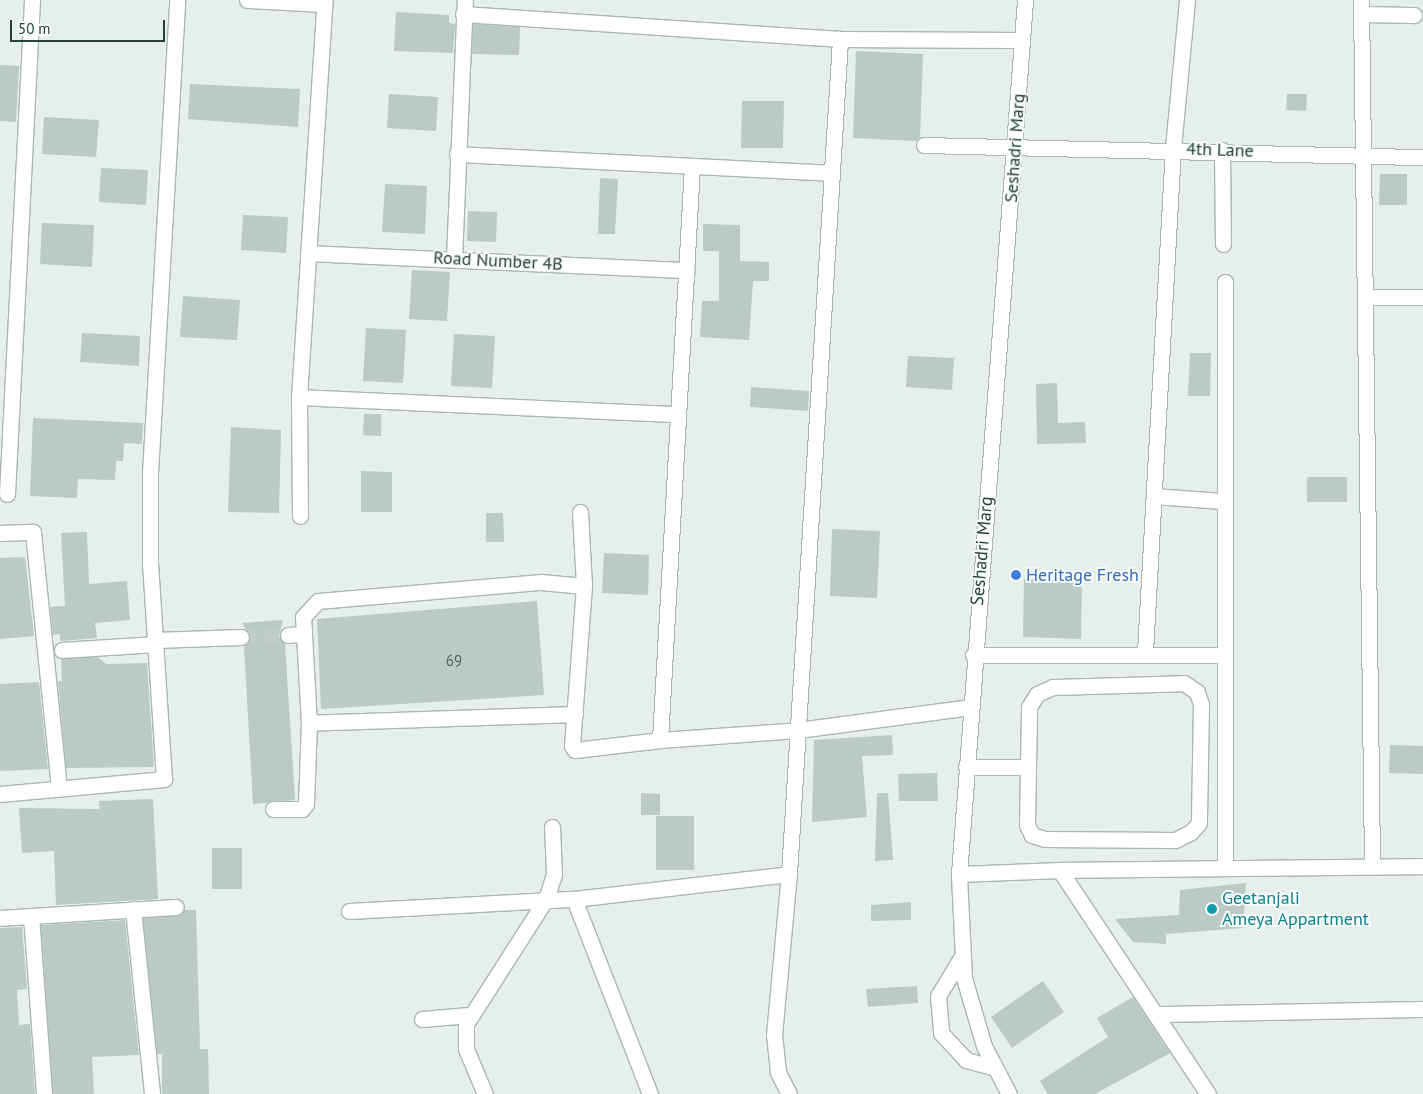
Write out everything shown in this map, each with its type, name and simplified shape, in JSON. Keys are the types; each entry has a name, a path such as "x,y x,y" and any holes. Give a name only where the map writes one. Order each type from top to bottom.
{"street":[{"path":"7,494 32,0"},
{"path":"0,794 164,779 155,642 150,473 177,0"},
{"path":"247,0 324,2 299,397 300,516"},
{"name":"Seshadri Marg","path":"1009,1094 992,1067 961,958 959,874 972,655 1016,148 1025,0"},
{"path":"1145,652 1173,148 1187,0"},
{"path":"454,259 456,154 464,7 840,40 1022,40"},
{"path":"1372,864 1361,7 1414,15"},
{"path":"789,1094 778,1072 774,1035 798,730 840,40"},
{"name":"4th Lane","path":"924,145 1016,148 1173,148 1362,157 1423,157"},
{"path":"1222,150 1223,244"},
{"path":"456,154 832,173"},
{"path":"660,740 676,414 687,270 692,166"},
{"name":"Road Number 4B","path":"308,253 687,270"},
{"path":"1225,282 1222,655 1226,868"},
{"path":"1366,297 1423,297"},
{"path":"299,397 676,414"},
{"path":"1154,496 1222,501"},
{"path":"580,512 584,586 575,750 660,740 798,730 970,707"},
{"path":"0,533 33,532 59,789"},
{"path":"273,810 302,809 306,804 309,723 303,617 318,602 541,582 584,586"},
{"path":"288,634 304,634"},
{"path":"62,650 241,637"},
{"path":"972,655 1145,652 1222,655"},
{"path":"1184,683 1197,692 1201,704 1199,823 1175,840 1045,839 1032,835 1026,825 1028,767 1029,707 1037,694 1053,687 1184,683"},
{"path":"309,723 576,714"},
{"path":"966,767 1028,767"},
{"path":"485,1094 466,1049 469,1015 546,899 552,826"},
{"path":"959,874 1060,870 1372,864 1423,866"},
{"path":"1060,870 1158,1014 1208,1094"},
{"path":"349,911 574,899 788,874"},
{"path":"574,899 650,1094"},
{"path":"0,918 176,907"},
{"path":"133,909 152,1094"},
{"path":"31,916 44,1094"},
{"path":"961,958 938,996 940,1033 966,1060 992,1067"},
{"path":"1158,1014 1423,1009"},
{"path":"422,1019 469,1015"}],"building":[{"path":"396,12 449,15 449,23 455,24 453,53 394,51"},
{"path":"473,24 520,27 519,55 472,54"},
{"path":"856,51 923,54 920,137 916,141 853,138"},
{"path":"0,65 19,66 16,122 0,121"},
{"path":"190,84 300,89 298,127 188,119"},
{"path":"389,94 438,97 436,131 387,128"},
{"path":"1287,94 1307,94 1306,111 1286,110"},
{"path":"742,101 784,101 783,148 741,148"},
{"path":"44,117 99,120 96,157 42,154"},
{"path":"101,168 148,170 146,205 99,202"},
{"path":"1380,174 1407,174 1407,205 1379,205"},
{"path":"600,178 618,179 615,234 598,234"},
{"path":"385,184 427,186 425,234 382,232"},
{"path":"468,211 497,212 496,242 467,241"},
{"path":"243,215 288,217 286,253 241,250"},
{"path":"42,223 94,225 92,267 40,264"},
{"path":"703,224 740,225 740,261 769,262 769,281 753,281 749,340 700,337 702,301 719,301 719,251 703,251"},
{"path":"412,270 450,272 447,321 409,319"},
{"path":"183,296 240,300 237,340 180,337"},
{"path":"366,328 406,330 403,383 363,381"},
{"path":"82,333 140,336 139,366 80,362"},
{"path":"454,334 495,336 492,388 451,386"},
{"path":"1190,353 1211,353 1210,396 1188,396"},
{"path":"908,356 954,358 952,390 906,387"},
{"path":"1057,383 1058,423 1085,422 1086,443 1037,444 1036,384"},
{"path":"751,387 809,391 808,411 750,407"},
{"path":"364,414 381,414 381,436 363,435"},
{"path":"33,418 143,423 142,444 124,443 123,461 116,461 115,480 78,479 77,498 30,496"},
{"path":"231,427 281,430 279,513 228,512"},
{"path":"361,471 392,472 392,512 361,512"},
{"path":"1307,477 1347,477 1347,502 1307,502"},
{"path":"486,513 503,513 504,542 486,542"},
{"path":"832,529 880,531 877,598 830,596"},
{"path":"87,532 89,584 127,581 130,620 95,623 97,638 60,641 60,634 53,635 50,607 65,606 61,533"},
{"path":"604,553 649,555 648,595 602,593"},
{"path":"25,557 34,636 0,639 0,558"},
{"path":"1024,579 1082,581 1081,639 1023,637"},
{"path":"537,601 544,695 321,709 317,619"},
{"path":"283,620 279,636 285,644 295,800 253,804 244,646 250,636 242,623"},
{"path":"98,657 106,664 147,663 154,767 66,768 58,681 62,681 61,659"},
{"path":"39,682 48,769 0,771 0,684"},
{"path":"892,735 893,755 862,756 867,817 812,822 814,740"},
{"path":"1390,745 1423,746 1423,774 1389,773"},
{"path":"937,773 938,801 899,801 898,774"},
{"path":"641,793 660,794 660,815 641,815"},
{"path":"877,793 888,793 893,860 875,861"},
{"path":"153,799 158,899 56,905 54,851 22,853 19,808 100,809 99,801"},
{"path":"656,816 694,816 694,870 656,870"},
{"path":"212,848 242,848 242,889 212,889"},
{"name":"Geetanjali Ameya Appartment","path":"1246,883 1243,928 1166,934 1166,944 1133,942 1115,919 1179,915 1180,890"},
{"path":"911,902 911,920 871,921 871,905"},
{"path":"185,910 196,910 200,1049 208,1049 209,1094 162,1094 162,1054 157,1054 143,918 177,916"},
{"path":"125,920 139,1055 92,1057 94,1094 53,1094 41,925"},
{"path":"22,927 27,989 17,990 19,1025 30,1024 35,1094 0,1094 0,928"},
{"path":"1043,981 1064,1012 1012,1048 991,1017"},
{"path":"917,986 918,1003 868,1007 866,989"},
{"path":"1133,997 1170,1053 1095,1094 1048,1094 1040,1081 1108,1037 1097,1018"}],"tunnel":[{"path":"241,637 288,635"}],"place":[{"name":"Heritage Fresh","path":"1016,575"},
{"name":"Geetanjali Ameya Appartment","path":"1212,909"}]}
